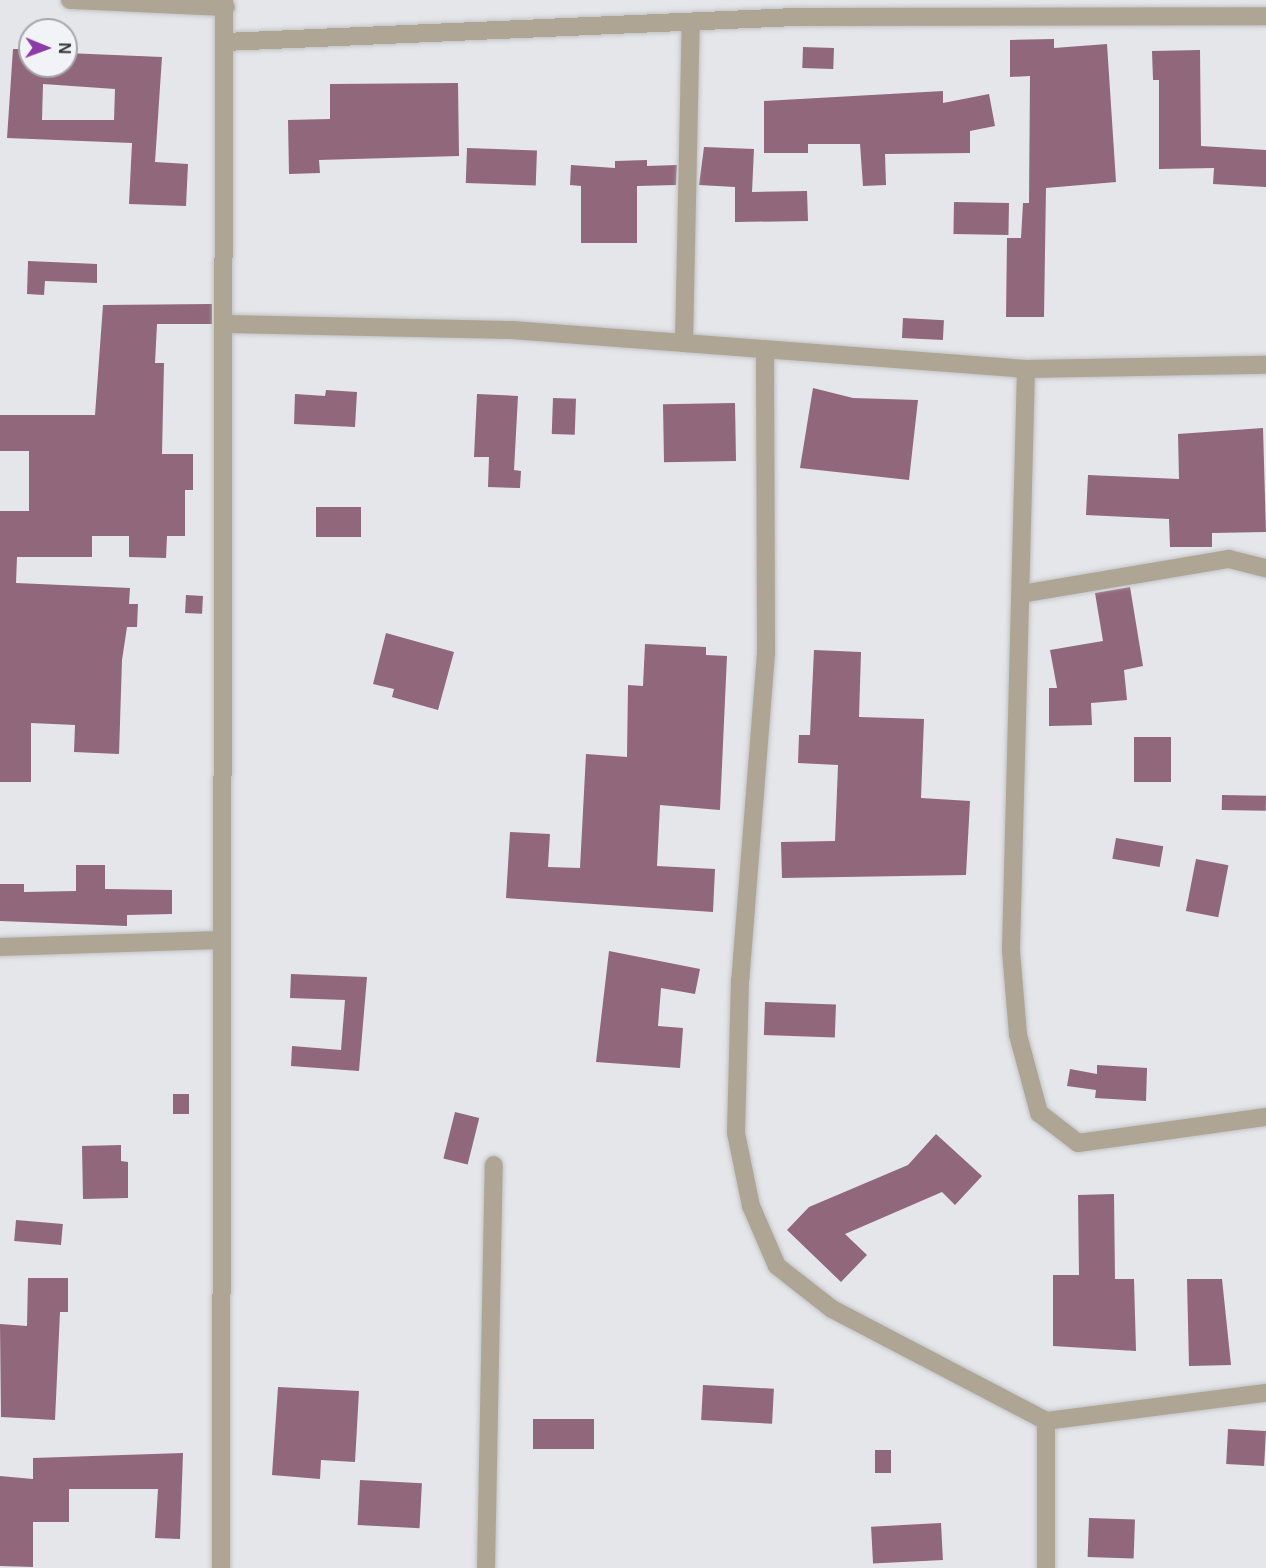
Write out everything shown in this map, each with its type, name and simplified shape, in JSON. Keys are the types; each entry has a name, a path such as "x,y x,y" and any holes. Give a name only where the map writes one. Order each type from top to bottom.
{"street":[{"path":"70,0 225,3 219,940 221,1568"},
{"path":"225,42 692,22 796,8 1266,16"},
{"path":"684,343 692,22"},
{"path":"224,324 512,330 1026,369 1266,365"},
{"path":"765,349 766,653 740,980 736,1133 751,1206 777,1266 832,1309 1046,1421 1266,1393"},
{"path":"1026,369 1011,951 1018,1035 1039,1113 1078,1143 1266,1117"},
{"path":"1021,594 1229,560 1266,568"},
{"path":"0,947 219,940"},
{"path":"486,1568 494,1165"},
{"path":"1046,1421 1046,1568"}],"building":[{"path":"1054,39 1054,48 1107,44 1116,182 1046,188 1044,317 1006,317 1007,238 1021,238 1023,203 1029,203 1030,76 1010,77 1010,40"},
{"path":"803,47 834,48 833,69 802,68"},
{"path":"13,49 18,49 18,78 78,78 78,54 162,57 155,162 188,164 186,206 129,204 132,143 7,138","holes":["43,84 115,89 114,120 42,120"]},
{"path":"1200,50 1201,146 1266,150 1266,187 1213,184 1214,168 1159,169 1159,80 1153,80 1152,51"},
{"path":"458,83 459,156 319,160 320,173 289,174 288,120 330,119 330,84"},
{"path":"943,91 943,103 989,94 995,126 970,131 970,153 885,154 886,185 863,186 860,144 808,144 808,153 764,153 764,101"},
{"path":"704,147 754,149 752,192 807,191 808,221 735,222 735,187 699,185"},
{"path":"467,148 537,150 536,185 466,183"},
{"path":"647,160 647,166 677,165 676,185 637,186 637,243 581,243 581,186 570,185 571,165 615,168 615,161"},
{"path":"954,202 1009,203 1008,235 953,234"},
{"path":"28,261 97,264 97,283 45,281 44,295 27,294"},
{"path":"212,304 212,324 157,324 155,363 164,363 162,454 193,454 193,490 185,490 185,536 167,536 166,558 129,557 129,536 92,536 92,557 17,557 16,583 130,588 129,604 138,604 137,627 127,627 122,660 119,754 74,752 75,725 31,723 31,782 0,782 0,511 29,511 29,451 0,451 0,415 95,415 103,305"},
{"path":"903,318 944,320 943,340 902,338"},
{"path":"813,388 853,398 918,400 909,480 800,468"},
{"path":"326,390 357,392 355,427 294,424 295,394 325,396"},
{"path":"477,394 518,396 514,470 521,471 520,488 488,487 489,457 474,457"},
{"path":"553,398 576,399 575,435 552,434"},
{"path":"735,403 736,461 664,462 663,404"},
{"path":"1263,428 1266,532 1212,533 1212,547 1170,547 1169,519 1086,515 1088,475 1179,479 1178,434"},
{"path":"316,507 361,507 361,537 316,537"},
{"path":"1130,587 1143,666 1124,670 1127,700 1091,703 1092,725 1049,726 1049,688 1057,688 1050,650 1103,641 1095,593"},
{"path":"186,595 203,596 202,614 185,613"},
{"path":"386,633 454,652 438,710 392,697 394,689 373,684"},
{"path":"645,644 706,647 706,655 727,656 720,810 660,805 657,866 715,869 713,912 506,898 510,832 550,834 548,867 580,868 586,754 627,757 628,685 643,686"},
{"path":"814,650 861,652 859,717 924,719 921,798 970,801 966,875 782,878 781,842 835,841 838,765 798,763 799,735 810,735"},
{"path":"1134,737 1171,737 1171,782 1134,782"},
{"path":"1222,795 1266,796 1266,811 1222,810"},
{"path":"1116,838 1163,846 1160,867 1112,859"},
{"path":"1196,859 1228,865 1218,917 1186,911"},
{"path":"76,865 105,865 105,889 172,890 172,914 127,915 127,926 0,921 0,884 24,884 24,892 76,891"},
{"path":"609,951 700,969 695,994 661,988 658,1026 683,1028 680,1068 596,1062"},
{"path":"291,974 367,977 359,1071 291,1066 292,1046 341,1050 345,1000 290,998"},
{"path":"765,1002 836,1004 835,1037 764,1035"},
{"path":"1097,1065 1147,1068 1146,1101 1095,1098 1096,1090 1067,1086 1070,1069 1097,1074"},
{"path":"173,1094 189,1094 189,1114 173,1114"},
{"path":"455,1112 479,1118 468,1165 443,1159"},
{"path":"936,1134 982,1176 955,1205 942,1192 845,1234 867,1255 841,1282 787,1230 809,1207 908,1165"},
{"path":"121,1145 121,1161 128,1162 128,1198 83,1199 82,1146"},
{"path":"1114,1194 1115,1279 1134,1279 1136,1351 1053,1346 1053,1275 1079,1275 1078,1195"},
{"path":"16,1220 63,1224 61,1245 14,1241"},
{"path":"28,1278 68,1278 68,1312 60,1312 55,1420 1,1417 0,1324 27,1326"},
{"path":"1187,1279 1222,1279 1231,1365 1189,1366"},
{"path":"703,1385 774,1389 772,1424 701,1420"},
{"path":"278,1387 359,1391 355,1462 321,1460 320,1479 272,1475"},
{"path":"533,1419 594,1419 594,1449 533,1449"},
{"path":"1228,1429 1266,1431 1264,1466 1226,1464"},
{"path":"875,1450 891,1450 891,1473 875,1473"},
{"path":"183,1453 180,1539 155,1538 158,1489 69,1489 69,1522 33,1522 33,1567 0,1566 0,1476 33,1479 33,1458"},
{"path":"360,1480 422,1483 420,1528 358,1525"},
{"path":"1089,1518 1135,1520 1134,1559 1088,1557"},
{"path":"941,1523 943,1560 873,1564 871,1527"}]}
